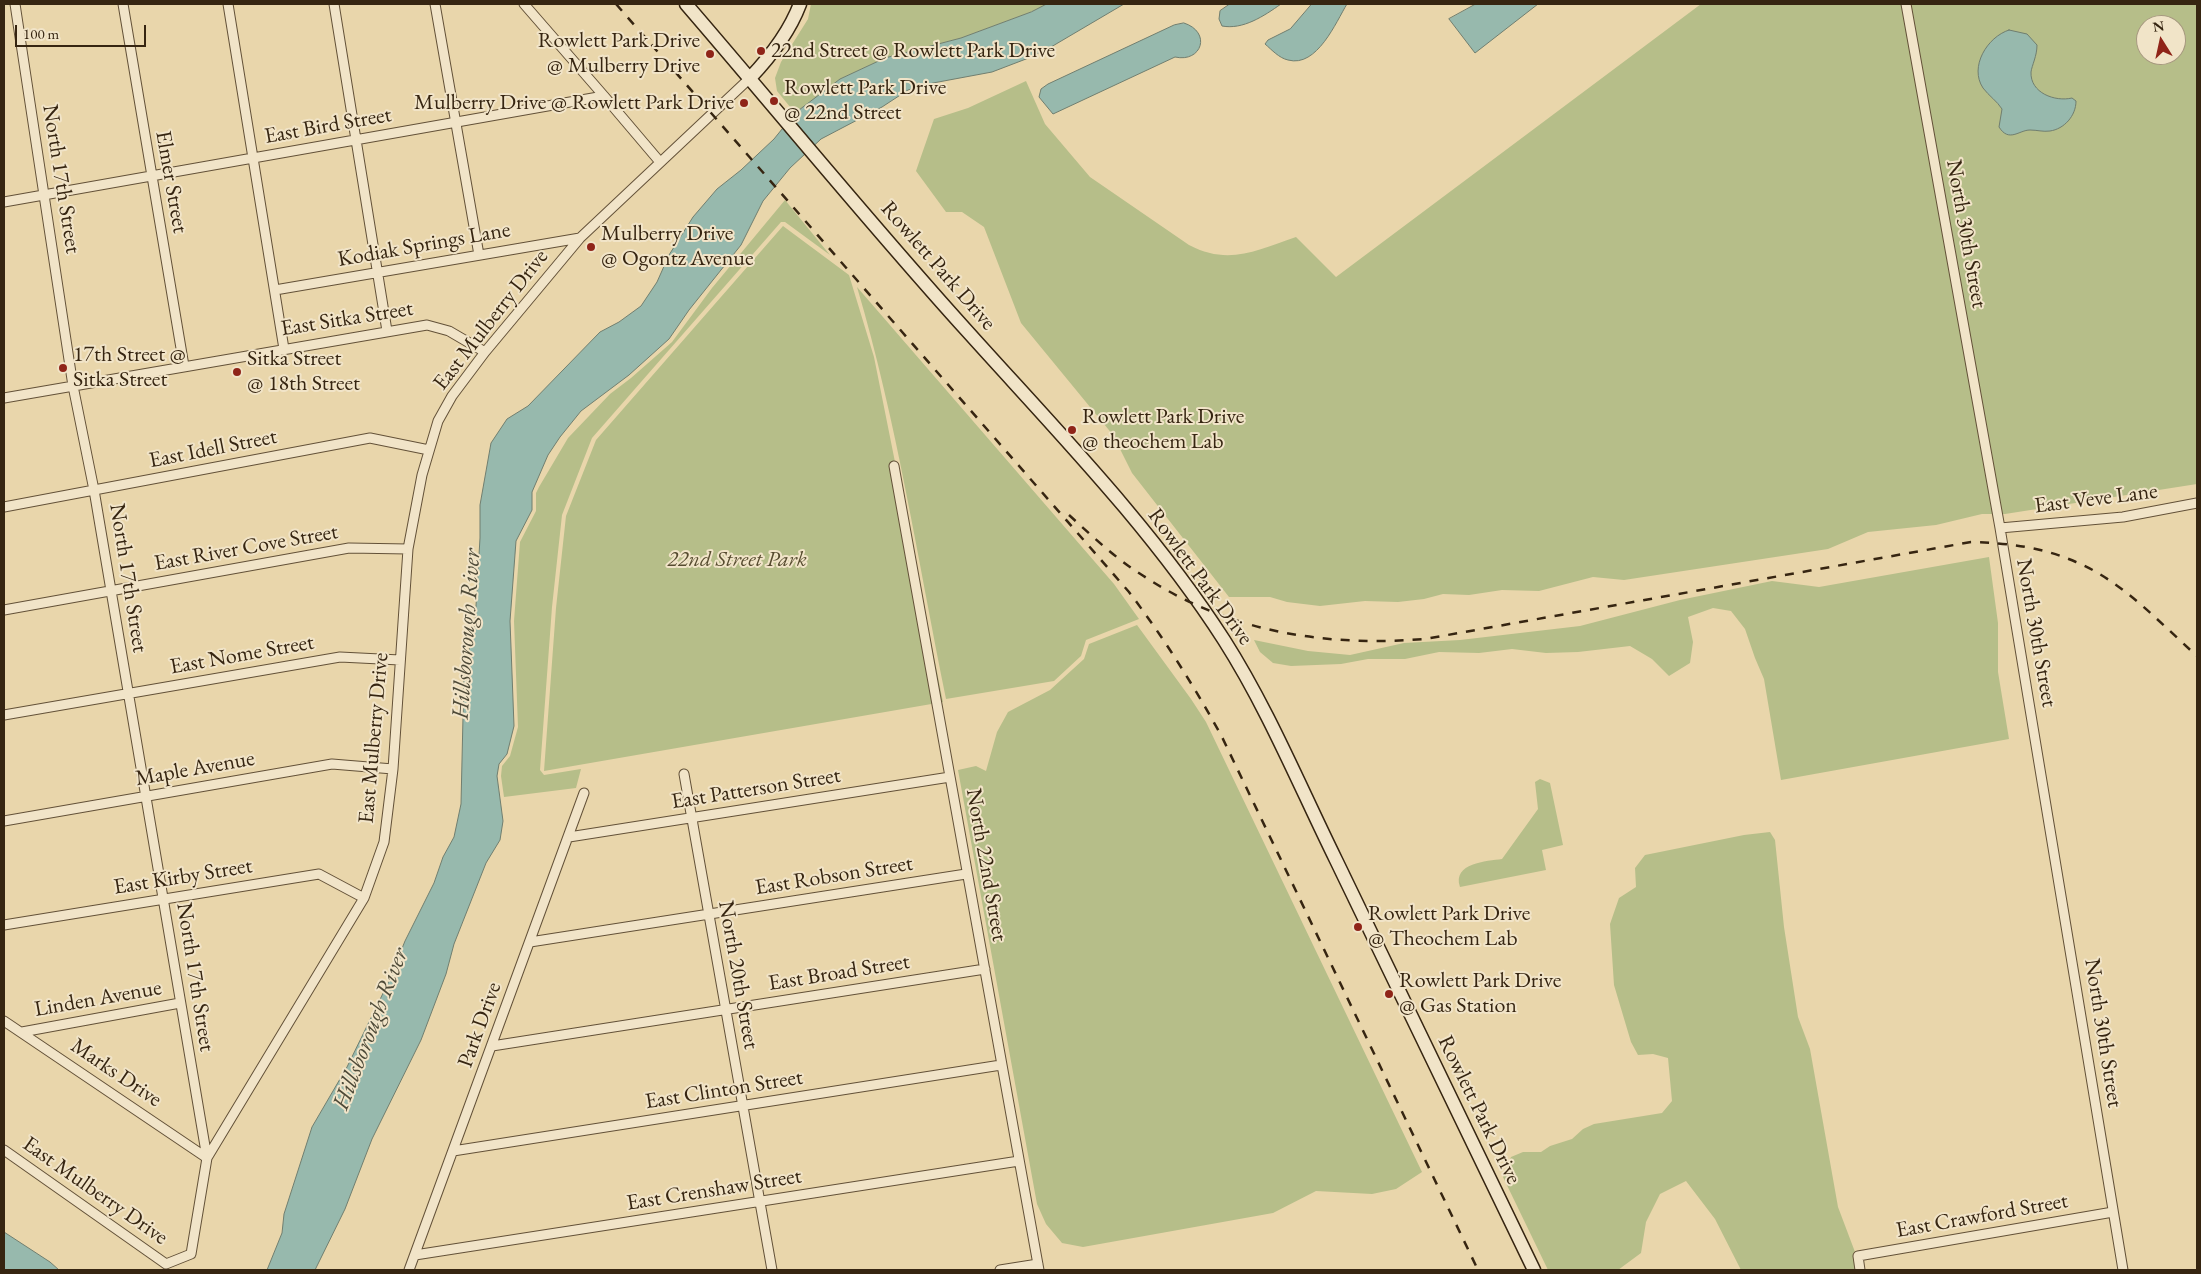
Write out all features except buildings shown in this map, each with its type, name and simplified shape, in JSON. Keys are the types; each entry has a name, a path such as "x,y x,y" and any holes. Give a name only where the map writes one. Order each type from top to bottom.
{"street":[{"name":"North 17th Street","path":"15,4 73,386 94,490 207,1158"},
{"name":"Elmer Street","path":"122,4 184,366"},
{"path":"228,4 284,349"},
{"path":"334,4 387,331"},
{"path":"435,4 479,254"},
{"path":"524,4 660,162"},
{"name":"Rowlett Park Drive","path":"686,4 817,158 1146,534 1197,600 1226,643 1255,693 1369,925 1534,1270"},
{"path":"750,78 767,60 788,30 800,4"},
{"name":"North 30th Street","path":"1906,4 2000,528 2123,1270"},
{"name":"East Mulberry Drive","path":"4,1150 166,1264 192,1254 207,1158 364,898 384,842 393,769 408,548 422,475 438,422 452,396 485,352 580,238 750,78"},
{"name":"East Bird Street","path":"4,202 604,96"},
{"name":"Kodiak Springs Lane","path":"275,290 580,238"},
{"name":"East Sitka Street","path":"4,398 428,325 449,330 485,352"},
{"name":"East Idell Street","path":"4,507 370,438 429,450"},
{"name":"North 22nd Street","path":"894,466 1038,1267"},
{"name":"East Veve Lane","path":"2000,528 2123,517 2197,503"},
{"name":"East River Cove Street","path":"4,610 348,548 408,548"},
{"name":"East Nome Street","path":"4,715 340,657 400,660"},
{"name":"Maple Avenue","path":"4,821 332,764 393,769"},
{"name":"North 20th Street","path":"684,774 772,1270"},
{"name":"East Patterson Street","path":"568,837 950,777"},
{"name":"Park Drive","path":"409,1270 584,793"},
{"name":"East Kirby Street","path":"4,925 319,874 364,898"},
{"name":"East Robson Street","path":"530,942 966,874"},
{"name":"East Broad Street","path":"492,1046 985,969"},
{"name":"Linden Avenue","path":"22,1032 180,1003"},
{"name":"Marks Drive","path":"4,1021 207,1158"},
{"name":"East Clinton Street","path":"453,1151 1001,1065"},
{"name":"East Crenshaw Street","path":"415,1255 1019,1161"},
{"name":"East Crawford Street","path":"1860,1270 1858,1256 2113,1212"},
{"path":"1000,1270 1038,1267"}],"green space":[{"path":"811,4 1047,4 1031,12 961,38 885,58 840,79 795,113 777,91 775,78 781,62 808,19"},
{"path":"1701,4 2197,4 2197,484 2005,514 1982,514 1936,525 1868,532 1828,549 1624,580 1593,577 1539,591 1502,590 1469,595 1443,594 1424,599 1398,602 1365,601 1320,606 1287,602 1270,597 1229,597 1132,473 1113,435 1021,323 984,227 962,212 946,212 916,171 934,119 968,108 1026,81 1045,124 1090,177 1189,245 1203,251 1230,255 1256,251 1296,237 1336,277"},
{"path":"785,200 830,255 785,222 781,222 592,438 562,515 552,607 540,770 544,775 581,769 576,788 504,797 501,776 502,766 510,756 518,727 514,621 520,542 536,511 536,493 568,438 610,394 672,342 712,288"},
{"name":"22nd Street Park","path":"783,226 849,275 874,357 943,702 544,771 556,608 566,516 596,440"},
{"path":"857,287 1114,584 1139,619 1086,640 1081,656 1054,681 946,699 884,389"},
{"path":"1989,557 1998,623 1998,672 2009,739 1781,780 1764,679 1745,629 1731,611 1713,608 1688,617 1693,642 1690,663 1669,676 1652,659 1630,646 1578,652 1546,653 1512,649 1479,653 1439,652 1405,659 1368,659 1341,664 1291,666 1273,663 1260,652 1254,640 1308,651 1350,655 1404,643 1460,640 1580,626 1680,600 1772,581 1819,587"},
{"path":"1137,625 1206,722 1422,1172 1396,1189 1372,1194 1316,1191 1273,1213 1083,1247 1062,1243 1046,1224 1037,1204 958,770 976,766 986,771 997,732 1008,712 1050,690 1084,659 1089,644"},
{"path":"1540,779 1550,783 1563,845 1542,850 1546,870 1460,887 1459,879 1461,873 1466,868 1480,862 1502,859 1538,809 1535,782"},
{"path":"1770,832 1775,840 1784,927 1798,1017 1810,1049 1838,1207 1855,1252 1853,1253 1856,1270 1741,1270 1715,1219 1686,1181 1660,1194 1646,1222 1641,1253 1618,1270 1548,1270 1503,1177 1511,1157 1523,1152 1541,1152 1550,1146 1572,1139 1583,1129 1594,1124 1662,1113 1672,1101 1668,1058 1653,1054 1638,1055 1631,1042 1614,985 1610,924 1619,898 1636,887 1635,868 1645,855 1744,835"}],"water":[{"name":"Hillsborough River","path":"1047,4 1124,4 1051,47 1026,59 992,72 933,83 908,90 882,107 821,139 790,168 763,201 741,245 689,310 669,339 629,375 581,411 548,455 532,492 532,510 516,541 510,621 514,726 507,754 499,764 497,776 503,821 500,840 486,863 454,944 446,974 421,1040 372,1139 345,1209 315,1270 267,1270 282,1233 284,1214 312,1127 347,1067 389,981 405,941 434,883 443,857 454,837 461,804 464,673 475,623 480,505 491,443 507,419 528,406 600,332 619,322 641,306 657,282 669,255 693,217 717,189 741,170 774,139 795,113 840,79 885,58 961,38 1031,12"},
{"path":"1230,4 1281,4 1245,24 1230,27 1222,26 1219,19 1220,11"},
{"path":"1312,4 1347,4 1331,32 1317,51 1298,61 1288,60 1279,56 1265,44 1268,40 1290,29"},
{"path":"1476,4 1538,4 1475,53 1449,19"},
{"path":"1184,23 1193,27 1201,39 1200,46 1192,55 1184,58 1175,57 1053,114 1039,97 1041,89 1048,84 1174,25"},
{"path":"2009,30 2027,34 2037,45 2031,72 2032,79 2039,91 2058,99 2072,98 2076,101 2074,112 2060,128 2047,131 2033,130 2010,135 2003,132 1999,127 2002,109 1983,88 1979,80 1978,71 1979,62 1987,46 1994,39"},
{"path":"4,1232 50,1262 59,1270 4,1270"}],"railway":[{"path":"616,4 1129,592 1154,627 1222,737 1478,1270"},
{"path":"1069,515 1122,561 1175,594 1208,610 1243,622 1278,631 1314,637 1387,641 1425,639 1971,542 1998,543 2037,549 2063,557 2093,570 2125,591 2197,656"}],"place":[{"name":"22nd Street @ Rowlett Park Drive","path":"761,51"},
{"name":"Rowlett Park Drive @ Mulberry Drive","path":"710,54"},
{"name":"Rowlett Park Drive @ 22nd Street","path":"774,101"},
{"name":"Mulberry Drive @ Rowlett Park Drive","path":"744,103"},
{"name":"Mulberry Drive @ Ogontz Avenue","path":"591,247"},
{"name":"17th Street @ Sitka Street","path":"63,368"},
{"name":"Sitka Street @ 18th Street","path":"237,372"},
{"name":"Rowlett Park Drive @ theochem Lab","path":"1072,430"},
{"name":"Rowlett Park Drive @ Theochem Lab","path":"1358,927"},
{"name":"Rowlett Park Drive @ Gas Station","path":"1389,994"}]}
